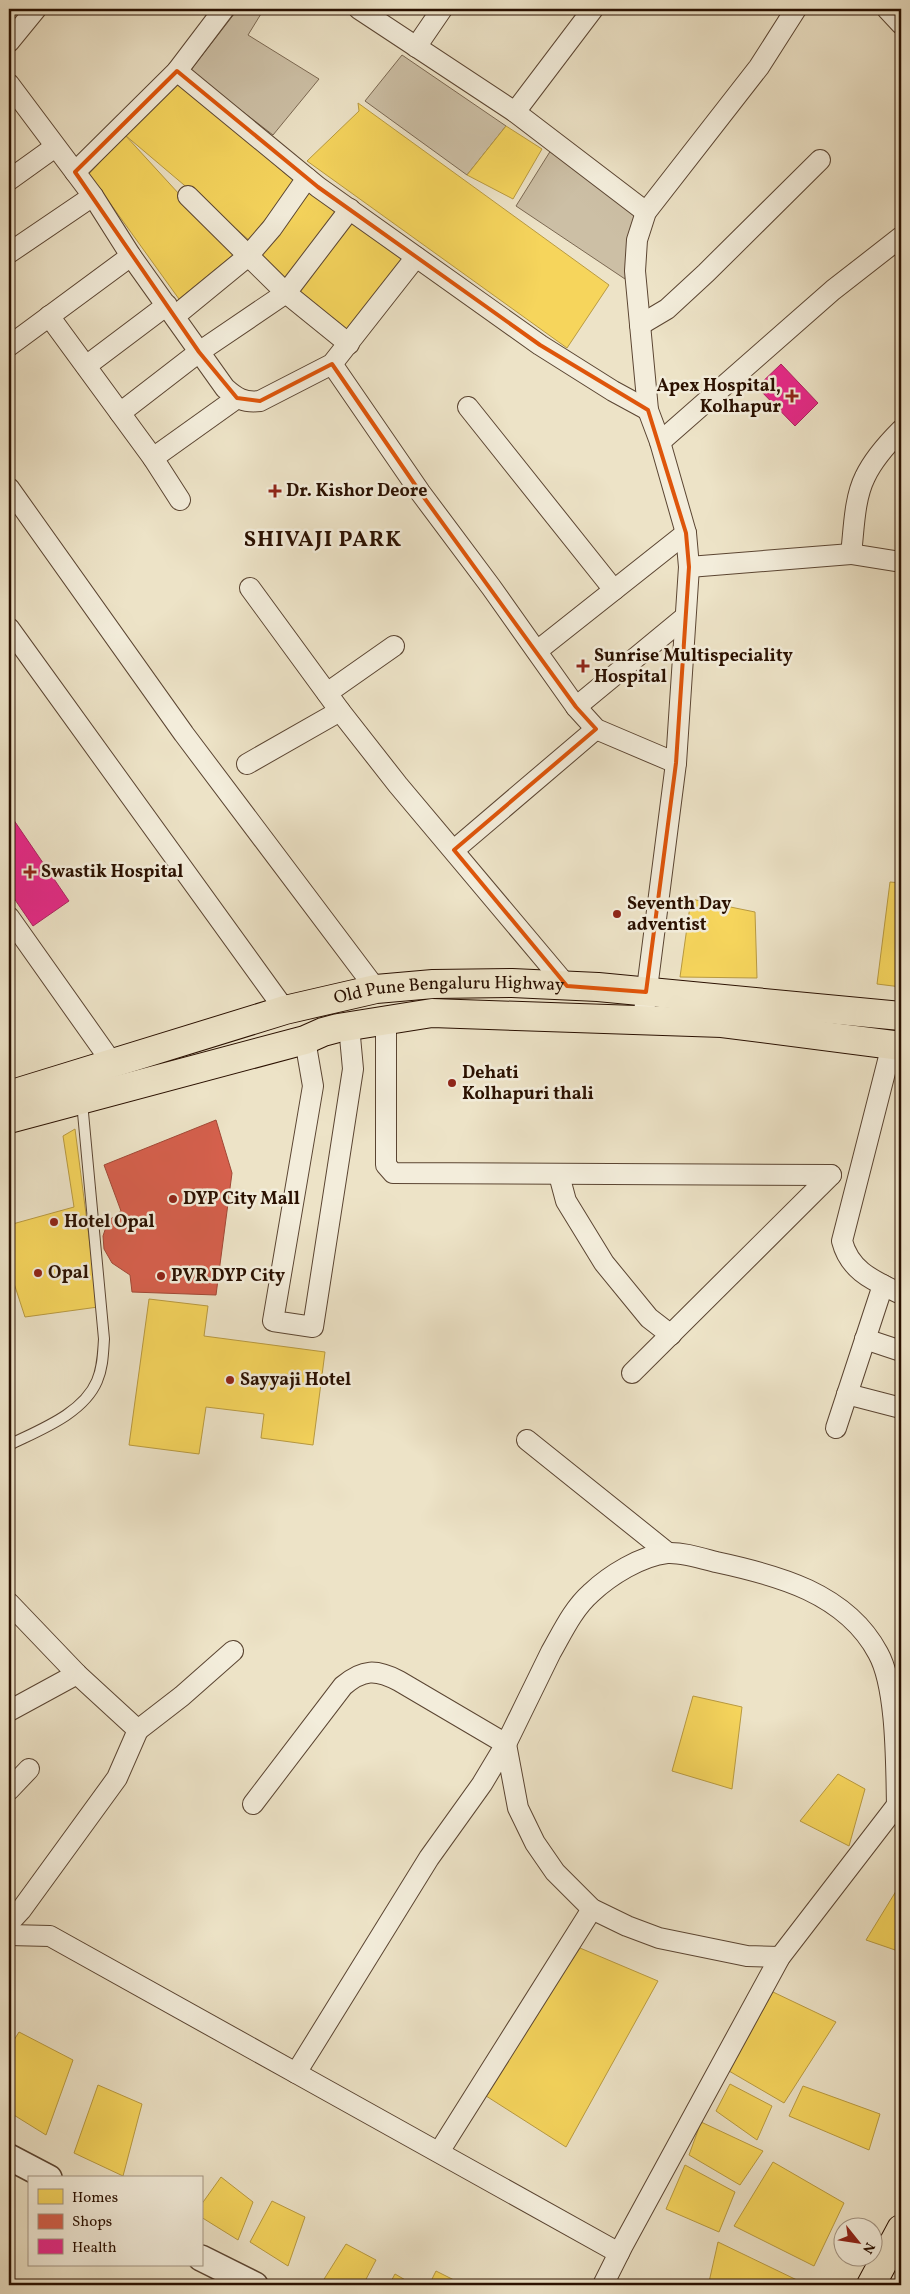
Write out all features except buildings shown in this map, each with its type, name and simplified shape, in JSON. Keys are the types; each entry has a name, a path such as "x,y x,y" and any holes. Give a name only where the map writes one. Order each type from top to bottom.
{"main road":[{"name":"Old Pune Bengaluru Highway","path":"9,1095 285,1010 376,988 432,984 567,986 901,1016"},
{"name":"Old Pune Bengaluru Highway","path":"9,1119 305,1040 322,1032 432,1013 722,1023 897,1045"},
{"path":"871,2285 901,2228"},
{"path":"891,2285 901,2264"}],"street":[{"path":"9,42 36,9"},
{"path":"75,172 177,71 224,9"},
{"path":"359,9 515,112 646,212"},
{"path":"416,47 442,9"},
{"path":"515,112 593,9"},
{"path":"643,1020 676,763 684,617 689,567 686,533 660,442 648,410 634,271 637,240 646,212 759,67 796,9"},
{"path":"887,9 901,24"},
{"path":"177,71 307,178 416,257 540,345 613,391 648,410"},
{"path":"9,84 93,196 131,256 225,388 237,398 248,402 260,401 332,364 416,257"},
{"path":"9,180 55,147"},
{"path":"640,326 667,309 820,160"},
{"path":"86,366 171,311 248,255 272,228 307,178"},
{"path":"9,253 93,196"},
{"path":"188,196 286,293 349,344"},
{"path":"120,412 199,352 286,293 350,209"},
{"path":"660,442 833,290 901,237"},
{"path":"9,346 131,256"},
{"path":"50,316 153,458 180,500"},
{"path":"332,364 420,492 576,707 596,729 676,763"},
{"path":"153,458 237,398"},
{"path":"468,407 614,590"},
{"path":"850,554 859,495 864,477 872,464 901,430"},
{"path":"9,488 184,734 376,988"},
{"path":"537,651 686,533"},
{"path":"689,567 850,554 901,562"},
{"path":"250,588 340,711 398,785 567,986"},
{"path":"576,707 684,617"},
{"path":"9,628 285,1010"},
{"path":"327,693 394,646"},
{"path":"247,764 340,711"},
{"path":"454,850 596,729"},
{"path":"9,917 113,1064"},
{"path":"386,1020 386,1165 393,1173 831,1175 632,1373"},
{"path":"305,1040 313,1086 273,1321 313,1327 352,1069 349,1026"},
{"path":"897,1045 842,1241 846,1255 855,1266 872,1279 901,1294"},
{"path":"559,1175 566,1201 604,1263 649,1318 671,1335"},
{"path":"836,1428 883,1285"},
{"path":"865,1339 901,1352"},
{"path":"847,1394 901,1408"},
{"path":"527,1440 668,1553"},
{"path":"296,2073 429,1858 482,1784 506,1744 570,1618 590,1593 620,1571 646,1559 668,1553 742,1568 794,1583 828,1600 864,1631 879,1654 889,1683 899,1806 780,1957 603,2285"},
{"path":"9,1603 77,1674 138,1730"},
{"path":"9,1922 21,1910 117,1778 138,1730 182,1696 233,1651"},
{"path":"253,1804 343,1686 354,1677 368,1672 384,1673 506,1744 518,1808 535,1843 555,1872 592,1909 627,1926 659,1938 747,1956 780,1957"},
{"path":"9,1711 77,1674"},
{"path":"9,1790 29,1769"},
{"path":"439,2152 592,1909"},
{"path":"9,1935 50,1936 619,2253"},
{"path":"9,2157 45,2176"},
{"path":"202,2258 255,2285"}],"lane":[{"path":"9,1445 43,1428 79,1405 97,1382 102,1362 104,1339 82,1098"}],"highlighted area":[{"path":"177,71 318,187 540,345 648,410 686,533 689,567 676,763 646,992 567,986 454,850 596,729 576,707 420,492 332,364 260,401 237,398 199,352 75,172"}],"shaded area":[{"path":"238,9 264,9 248,35 319,79 273,135 190,71"},
{"path":"402,55 506,126 467,175 365,101"},
{"path":"551,150 635,216 625,279 516,206"}],"place":[{"name":"Apex Hospital, Kolhapur","path":"792,396"},
{"name":"Dr. Kishor Deore","path":"275,491"},
{"name":"Sunrise Multispeciality Hospital","path":"583,666"},
{"name":"Swastik Hospital","path":"30,872"},
{"name":"Seventh Day adventist","path":"617,914"},
{"name":"Dehati Kolhapuri thali","path":"452,1083"},
{"name":"DYP City Mall","path":"173,1199"},
{"name":"Hotel Opal","path":"54,1222"},
{"name":"Opal","path":"38,1273"},
{"name":"PVR DYP City","path":"161,1276"},
{"name":"Sayyaji Hotel","path":"230,1380"}],"district":[{"name":"SHIVAJI PARK","path":"323,540"}]}
